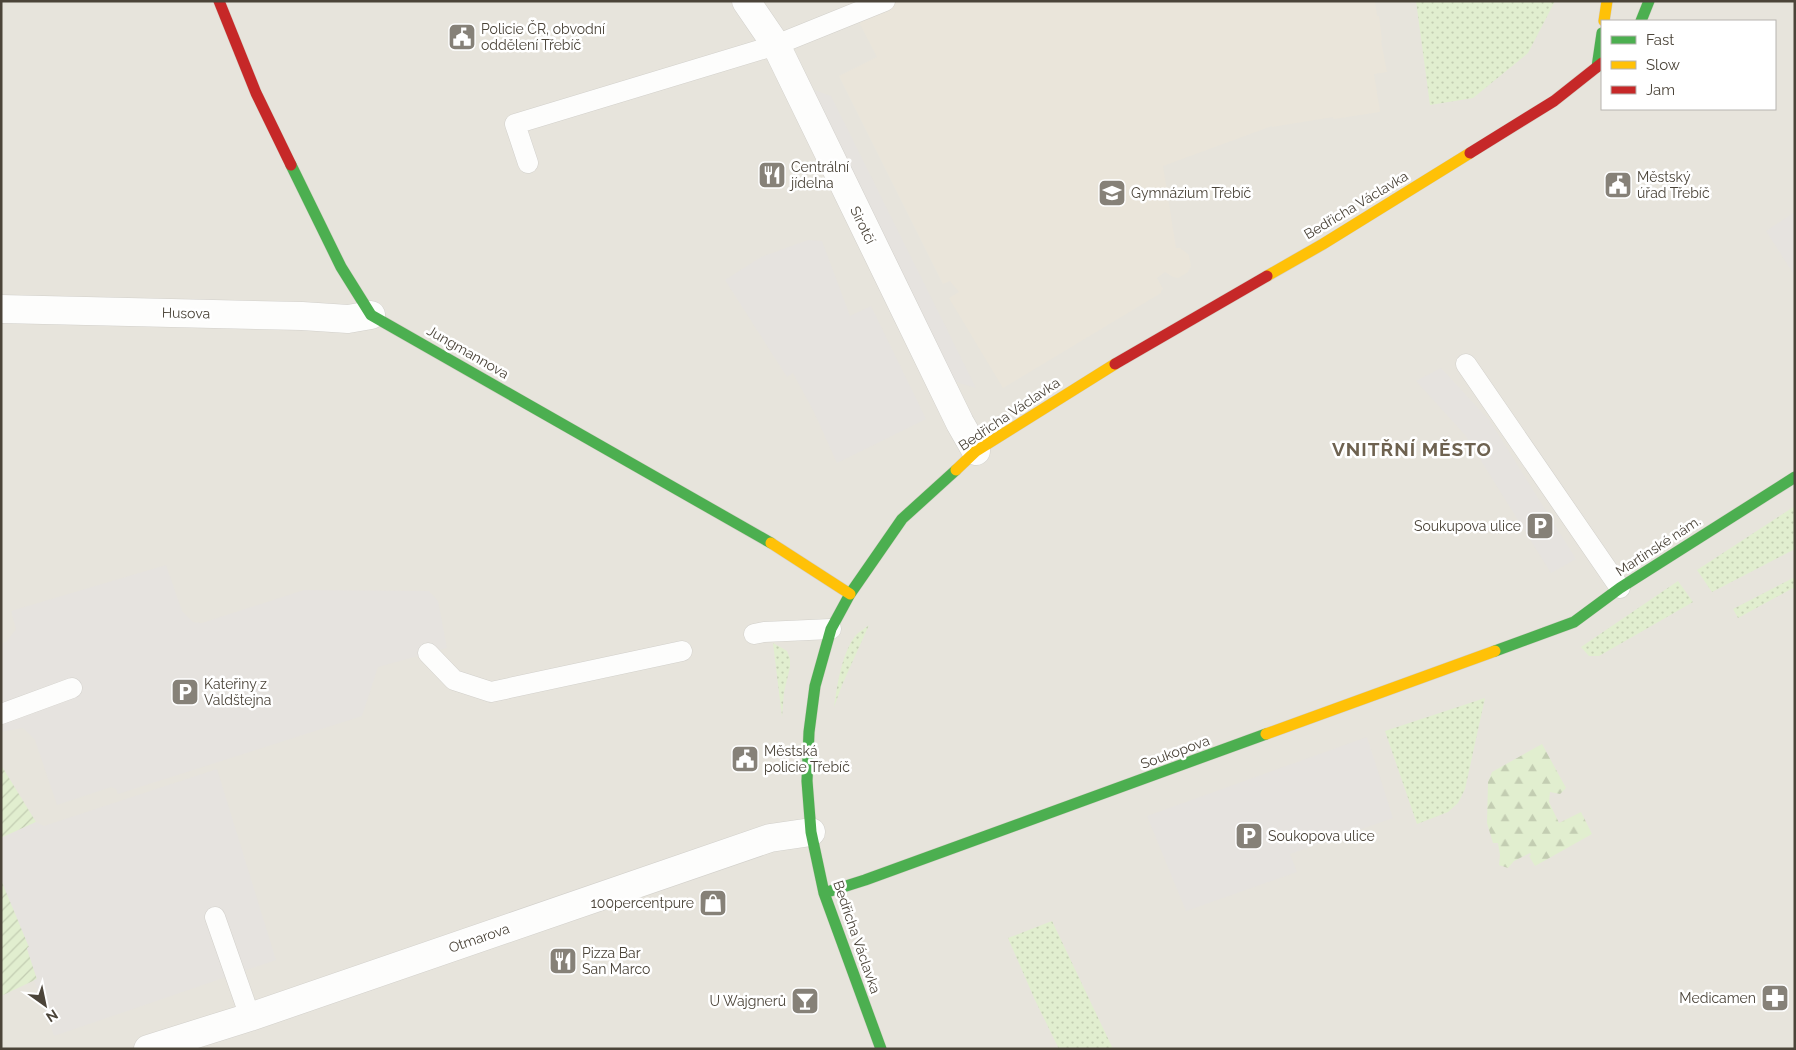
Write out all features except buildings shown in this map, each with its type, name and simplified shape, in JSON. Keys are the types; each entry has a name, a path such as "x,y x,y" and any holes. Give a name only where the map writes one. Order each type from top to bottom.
{"street":[{"name":"Jungmannova","path":"219,1 260,101 341,267 371,315 778,547 850,594"},
{"name":"Sirotčí","path":"746,1 776,45 960,423 976,451"},
{"path":"1604,20 1607,1"},
{"path":"1641,20 1649,1"},
{"path":"1600,65 1601,49"},
{"name":"Bedřicha Václavka","path":"881,1049 824,893 811,832 808,781 809,732 816,686 831,629 850,594 902,520 976,451 1100,372 1348,229 1554,101 1600,65"},
{"name":"Husova","path":"1,309 302,316 348,319 371,315"},
{"name":"Martinské nám.","path":"1537,636 1574,622 1620,588 1795,477"},
{"name":"Soukopova","path":"824,893 866,880 1537,636"},
{"name":"Otmarova","path":"148,1049 250,1017 770,838 811,832"}],"lane":[{"path":"528,163 515,124 776,45 885,1"},
{"path":"1466,364 1620,588"},
{"path":"754,634 831,629"},
{"path":"428,653 454,680 491,692 682,651"},
{"path":"1,714 72,688"},
{"path":"215,917 250,1017"}],"shaded area":[{"path":"1,1 1795,1 1795,1049 1,1049"},
{"name":"Gymnázium Třebíč","path":"848,1 1375,1 1387,72 1374,74 1380,112 1272,126 1163,166 1176,248 1180,248 1189,255 1191,266 1188,272 1178,278 1165,272 1157,278 1163,289 1161,293 1003,388 949,298 959,292 950,281 943,284 839,76 877,57"},
{"path":"809,88 831,96 976,388 950,380"},
{"path":"1795,212 1795,276 1766,231"},
{"path":"808,240 822,241 850,316 871,306 926,419 837,463 814,412 793,373 787,377 725,280 761,257"},
{"path":"1441,368 1490,421 1576,559 1551,573 1465,435 1416,381"},
{"name":"Kateřiny z Valdštejna","path":"166,565 182,611 193,622 202,623 304,590 429,591 438,601 447,648 378,667 362,716 118,794 116,789 111,787 57,805 35,740 23,728 1,732 1,643 6,642 16,629 11,611"},
{"name":"Soukopova ulice","path":"1367,737 1393,818 1290,854 1297,872 1186,911 1147,816"},
{"path":"217,769 276,960 54,1036 34,980 37,979 27,948 29,947 1,880 1,838 36,822 44,826"}],"green space":[{"path":"1416,1 1555,1 1528,53 1473,98 1430,105"},
{"path":"1795,506 1795,549 1712,592 1697,570"},
{"path":"1795,577 1795,591 1793,588 1738,618 1733,609"},
{"path":"1678,581 1693,602 1599,656 1589,656 1581,647"},
{"path":"869,625 834,707 847,650 856,635"},
{"path":"773,643 787,651 790,659 782,717"},
{"path":"1485,698 1465,789 1458,803 1448,812 1417,824 1385,731"},
{"path":"1542,744 1566,788 1560,794 1550,792 1549,802 1559,823 1581,812 1592,834 1535,866 1529,856 1531,855 1530,853 1514,861 1508,868 1499,865 1498,843 1493,843 1487,823 1488,782 1492,772"},
{"path":"1,765 36,822 1,838"},
{"path":"1,877 29,947 27,949 37,979 1,996"},
{"path":"1052,921 1113,1049 1059,1049 1035,1000 1008,938"}],"traffic: fast":[{"path":"1641,20 1649,1"},
{"path":"1597,67 1601,40"},
{"path":"291,165 341,267 371,315 771,543"},
{"path":"881,1049 824,893 811,832 807,781 809,732 815,686 831,629 850,594 902,519 956,470"},
{"path":"1495,651 1574,622 1620,588 1795,477"},
{"path":"824,893 865,880 1266,734"}],"traffic: slow":[{"path":"1604,20 1607,1"},
{"path":"1267,276 1323,244 1470,153"},
{"path":"956,470 976,451 1115,364"},
{"path":"771,543 850,594"},
{"path":"1266,734 1495,651"}],"traffic: jam":[{"path":"219,1 256,93 291,165"},
{"path":"1470,153 1554,101 1601,64"},
{"path":"1115,364 1267,276"}],"place":[{"name":"Policie ČR, obvodní oddělení Třebíč","path":"462,37"},
{"name":"Centrální jídelna","path":"772,175"},
{"name":"Městský úřad Třebíč","path":"1618,185"},
{"name":"Gymnázium Třebíč","path":"1112,193"},
{"name":"Soukupova ulice","path":"1540,526"},
{"name":"Kateřiny z Valdštejna","path":"185,692"},
{"name":"Městská policie Třebíč","path":"745,759"},
{"name":"Soukopova ulice","path":"1249,836"},
{"name":"100percentpure","path":"713,903"},
{"name":"Pizza Bar San Marco","path":"563,961"},
{"name":"Medicamen","path":"1775,998"},
{"name":"U Wajgnerů","path":"805,1001"}],"district":[{"name":"VNITŘNÍ MĚSTO","path":"1412,449"}]}
